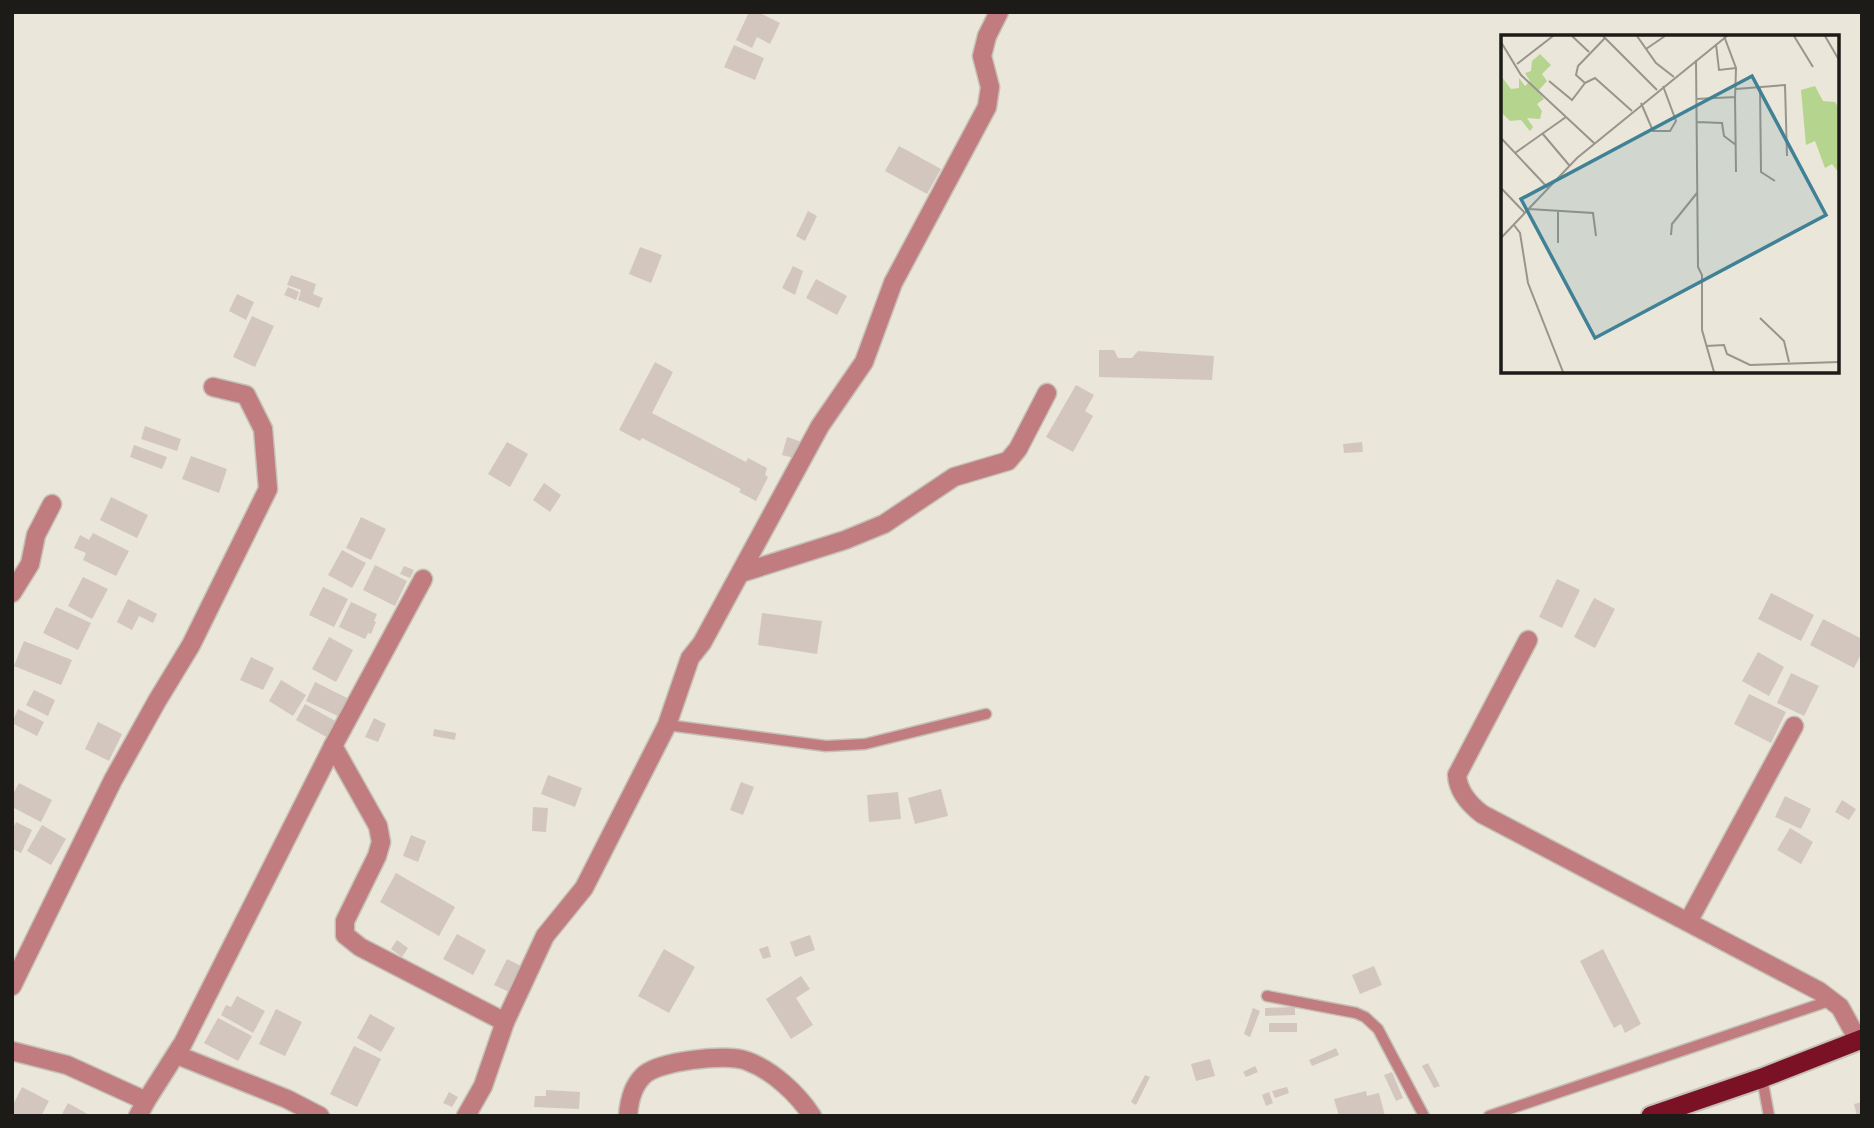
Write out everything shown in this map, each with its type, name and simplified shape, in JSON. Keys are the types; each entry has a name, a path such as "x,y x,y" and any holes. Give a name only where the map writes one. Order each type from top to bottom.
{"highway":[{"path":"1664,1113 1860,1040"}],"street":[{"path":"466,1116 483,1086 505,1022 545,936 584,888 667,725 690,658 702,643 820,426 864,362 893,283 987,107 990,87 982,56 986,36 999,12"},
{"path":"12,986 113,780 191,645 268,489 263,429 246,395 214,387"},
{"path":"741,573 845,540 884,524 954,477 1007,461 1018,449 1047,393"},
{"path":"12,593 30,565 36,535 52,504"},
{"path":"320,1116 286,1099 177,1055 333,746 423,579"},
{"path":"1528,640 1457,775 1457,784 1462,794 1482,814 1833,1000 1860,1040"},
{"path":"1688,922 1794,726"},
{"path":"333,746 378,826 381,842 377,856 345,921 345,935 360,947 505,1022"},
{"path":"12,1051 67,1065 142,1108 183,1043"},
{"path":"628,1116 629,1101 644,1074 707,1057 746,1060 770,1074 802,1099 812,1116"}],"lane":[{"path":"667,725 826,746 865,744 986,714"},
{"path":"1268,996 1365,1017 1378,1028 1424,1116"},
{"path":"1489,1116 1833,1000"},
{"path":"1762,1078 1769,1116"}],"building":[{"path":"749,12 758,12 780,23 770,44 757,37 752,48 736,40"},
{"path":"734,45 764,58 755,80 724,67"},
{"path":"899,146 941,169 927,194 885,171"},
{"path":"808,211 817,216 805,241 796,236"},
{"path":"640,247 662,255 651,283 629,274"},
{"path":"793,266 803,271 795,295 782,288"},
{"path":"291,275 316,284 313,294 323,298 319,308 298,300 301,290 287,285"},
{"path":"816,279 847,296 837,315 806,298"},
{"path":"288,287 299,292 296,300 284,295"},
{"path":"237,294 254,302 246,320 229,311"},
{"path":"252,316 274,326 255,367 233,357"},
{"path":"1099,350 1114,350 1118,358 1132,358 1138,351 1214,356 1212,380 1099,377"},
{"path":"655,362 673,372 652,413 746,462 748,458 767,468 765,475 768,477 756,501 739,492 741,489 642,438 640,441 619,430"},
{"path":"1076,385 1094,395 1085,411 1093,416 1073,452 1046,437"},
{"path":"145,426 181,439 177,451 141,439"},
{"path":"787,437 802,442 798,459 782,455"},
{"path":"507,442 528,454 510,487 488,474"},
{"path":"1362,442 1363,452 1344,453 1343,444"},
{"path":"134,445 167,457 162,469 130,457"},
{"path":"191,456 227,469 219,493 182,479"},
{"path":"544,483 561,495 550,512 533,500"},
{"path":"111,497 148,515 137,538 100,520"},
{"path":"361,517 386,529 371,560 346,548"},
{"path":"93,533 129,551 116,576 83,560 86,553 74,548 80,535 89,540"},
{"path":"342,550 366,563 352,588 328,575"},
{"path":"375,565 407,581 395,606 363,590"},
{"path":"404,566 414,570 410,578 400,574"},
{"path":"83,577 108,589 92,619 68,606"},
{"path":"1557,579 1580,590 1562,628 1539,617"},
{"path":"323,587 348,599 334,627 309,615"},
{"path":"1771,593 1814,615 1801,641 1758,619"},
{"path":"1594,598 1615,609 1595,648 1574,637"},
{"path":"128,599 157,614 153,623 139,616 132,630 117,622"},
{"path":"351,602 377,614 371,634 368,633 365,639 339,627"},
{"path":"56,607 91,623 78,650 43,633"},
{"path":"762,613 822,621 817,654 758,645"},
{"path":"1823,619 1862,639 1862,652 1854,668 1810,645"},
{"path":"329,637 353,650 336,682 312,669"},
{"path":"24,641 72,660 61,685 14,666"},
{"path":"1758,652 1784,667 1769,696 1742,681"},
{"path":"251,657 274,668 263,690 240,680"},
{"path":"1791,673 1819,686 1804,716 1777,703"},
{"path":"281,680 306,695 293,716 269,701"},
{"path":"315,682 349,699 340,717 306,701"},
{"path":"34,690 55,700 48,716 26,705"},
{"path":"1749,694 1786,712 1771,743 1734,724"},
{"path":"305,704 337,722 328,738 296,720"},
{"path":"18,709 44,722 37,736 12,723"},
{"path":"374,718 386,724 378,742 365,737"},
{"path":"98,722 122,734 109,761 85,749"},
{"path":"434,729 456,733 455,740 433,736"},
{"path":"548,775 582,788 575,807 541,794"},
{"path":"741,782 754,787 743,815 730,810"},
{"path":"19,783 52,800 41,822 12,807 12,796"},
{"path":"941,789 948,816 915,824 908,798"},
{"path":"898,792 901,819 869,822 867,795"},
{"path":"1785,796 1811,809 1801,829 1775,817"},
{"path":"1842,800 1856,809 1849,820 1835,812"},
{"path":"533,807 548,808 546,832 532,831"},
{"path":"16,822 32,830 21,853 12,849 12,830"},
{"path":"42,825 66,839 51,865 27,851"},
{"path":"1790,828 1813,842 1801,864 1777,850"},
{"path":"411,835 426,841 418,862 403,856"},
{"path":"396,873 455,907 439,936 380,902"},
{"path":"457,934 486,950 473,975 443,959"},
{"path":"810,935 815,950 795,957 790,942"},
{"path":"397,940 408,948 402,957 391,949"},
{"path":"768,946 771,957 763,959 759,949"},
{"path":"664,949 695,967 669,1013 638,996"},
{"path":"1603,949 1641,1024 1625,1033 1621,1024 1614,1028 1580,961"},
{"path":"507,959 521,966 509,992 494,985"},
{"path":"1374,966 1382,985 1360,994 1352,975"},
{"path":"801,976 810,989 796,998 813,1025 791,1039 766,999"},
{"path":"237,996 265,1011 253,1033 221,1015 226,1005 231,1007"},
{"path":"1295,1007 1295,1015 1265,1016 1265,1008"},
{"path":"1253,1008 1260,1011 1250,1037 1244,1034"},
{"path":"276,1009 302,1022 285,1056 259,1044"},
{"path":"370,1014 395,1028 381,1052 357,1038"},
{"path":"218,1018 252,1036 238,1061 204,1043"},
{"path":"1269,1023 1297,1023 1297,1032 1269,1032"},
{"path":"354,1046 381,1059 357,1107 330,1094"},
{"path":"1336,1048 1339,1055 1312,1066 1309,1060"},
{"path":"1210,1059 1215,1076 1196,1081 1191,1064"},
{"path":"1428,1063 1440,1086 1434,1088 1422,1066"},
{"path":"1255,1066 1258,1072 1246,1077 1243,1072"},
{"path":"1392,1072 1403,1098 1396,1101 1384,1075"},
{"path":"1145,1075 1150,1077 1136,1105 1131,1102"},
{"path":"22,1087 49,1101 41,1116 12,1116 12,1107"},
{"path":"1287,1087 1289,1093 1275,1098 1272,1091"},
{"path":"546,1090 580,1092 579,1109 534,1107 535,1096 546,1096"},
{"path":"1366,1091 1367,1096 1379,1093 1385,1116 1339,1116 1334,1099"},
{"path":"449,1092 458,1097 452,1107 443,1103"},
{"path":"1269,1092 1273,1103 1266,1106 1262,1095"},
{"path":"1862,1102 1862,1116 1857,1116 1854,1104"},
{"path":"68,1103 91,1116 61,1116"}]}
